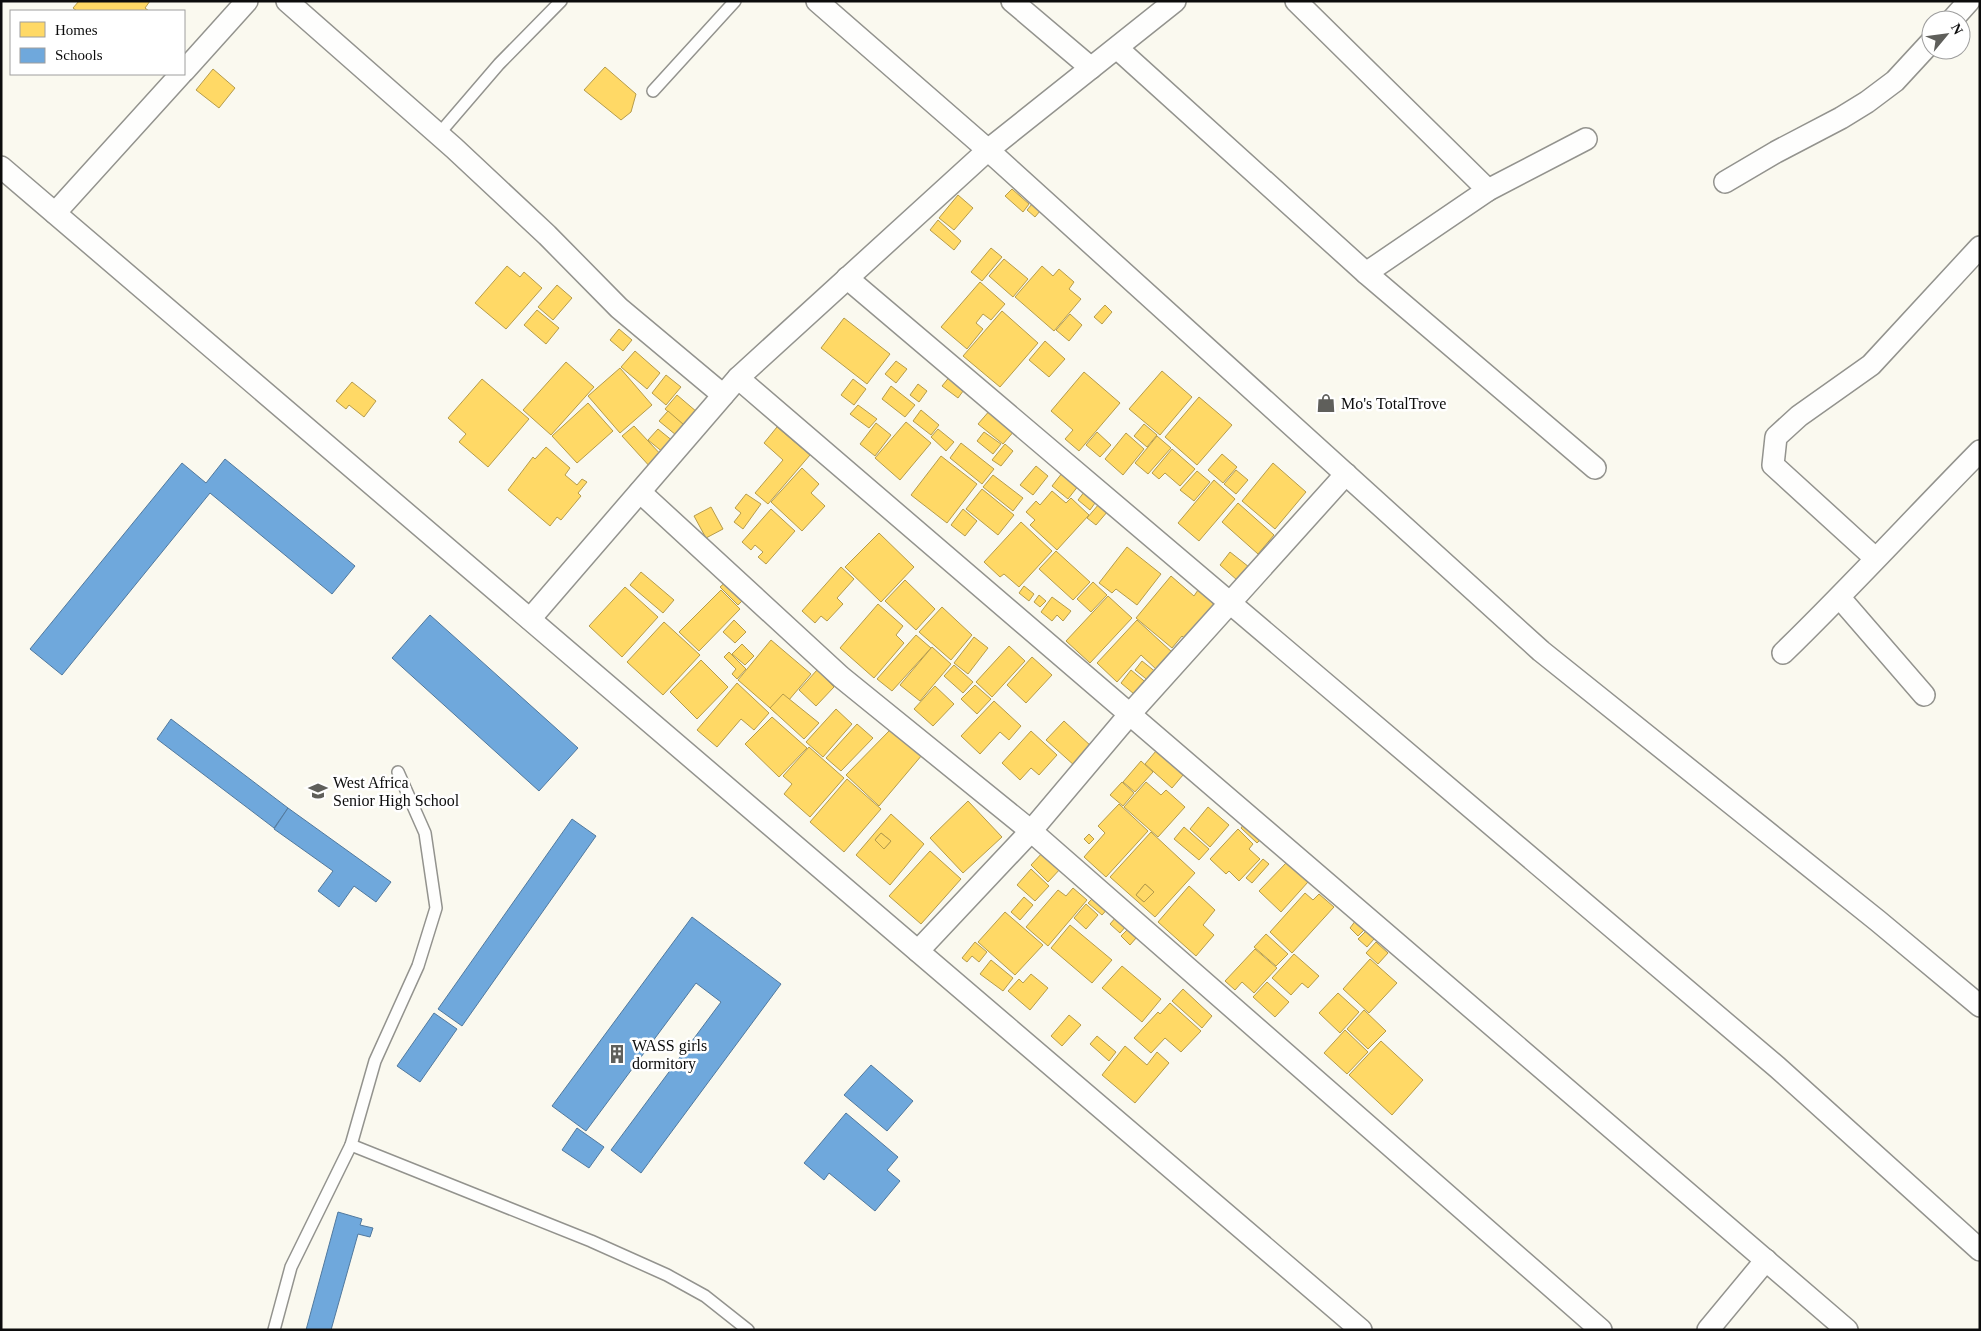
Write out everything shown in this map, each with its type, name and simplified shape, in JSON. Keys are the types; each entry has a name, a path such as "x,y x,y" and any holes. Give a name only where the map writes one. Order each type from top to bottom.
{"street":[{"path":"185,70 247,1"},
{"path":"287,1 547,235 620,308 723,395"},
{"path":"817,1 988,150 1540,651 1878,921 1980,1006"},
{"path":"1012,1 1092,68"},
{"path":"530,619 738,378 988,150 1175,1"},
{"path":"1296,1 1488,190"},
{"path":"1970,1 1980,10"},
{"path":"1117,48 1366,273 1595,468"},
{"path":"1724,182 1867,102 1895,81 1921,53"},
{"path":"55,213 180,75"},
{"path":"1366,273 1488,190 1586,139"},
{"path":"1,167 1361,1330"},
{"path":"1875,558 1772,465 1776,437 1799,416 1871,365 1980,248"},
{"path":"847,278 1777,1067 1980,1250"},
{"path":"738,378 1847,1330"},
{"path":"1783,653 1840,598 1875,558 1980,451"},
{"path":"918,950 1031,831 1129,715 1346,474"},
{"path":"640,492 841,677 1031,831 1601,1330"},
{"path":"1840,598 1924,694"},
{"path":"1708,1330 1766,1260"}],"lane":[{"path":"438,135 499,64 561,1"},
{"path":"653,91 735,1"},
{"path":"274,1330 292,1267 351,1145 375,1061 418,966 436,908 425,833 398,772"},
{"path":"351,1145 573,1234 667,1275 705,1296 748,1330"}],"building: Homes":[{"path":"79,1 150,1 145,8 148,10 76,10 73,8"},
{"path":"605,67 636,94 631,112 621,120 584,90"},
{"path":"213,69 235,88 219,108 196,90"},
{"path":"1012,189 1029,204 1023,212 1005,196"},
{"path":"958,195 973,208 954,230 939,218"},
{"path":"1032,204 1040,211 1035,217 1027,210"},
{"path":"938,220 961,241 954,250 930,230"},
{"path":"991,248 1002,257 982,281 971,272"},
{"path":"1004,259 1028,279 1013,297 989,276"},
{"path":"507,266 520,277 524,272 542,288 506,329 475,303"},
{"path":"1042,266 1053,276 1059,269 1074,282 1069,289 1081,299 1054,331 1015,297"},
{"path":"980,282 1005,304 991,320 983,314 976,323 983,329 967,349 941,327"},
{"path":"557,285 572,298 553,320 538,307"},
{"path":"1105,305 1112,312 1102,324 1094,317"},
{"path":"537,310 559,328 546,344 524,325"},
{"path":"1002,311 1038,343 1000,387 963,356"},
{"path":"1070,314 1082,325 1069,341 1056,330"},
{"path":"844,318 890,354 867,384 821,348"},
{"path":"619,329 632,340 623,351 610,340"},
{"path":"1045,341 1065,359 1049,377 1029,360"},
{"path":"635,351 660,373 647,389 621,367"},
{"path":"896,361 907,369 896,383 885,374"},
{"path":"566,362 594,387 551,435 523,410"},
{"path":"620,368 652,405 620,433 588,396"},
{"path":"1162,371 1192,397 1160,435 1129,409"},
{"path":"1084,372 1120,403 1079,451 1065,439 1073,430 1051,411"},
{"path":"666,375 681,387 666,405 652,393"},
{"path":"951,375 966,387 958,398 942,386"},
{"path":"482,379 529,419 488,467 459,442 466,434 448,418"},
{"path":"853,379 866,389 854,405 841,395"},
{"path":"352,382 376,401 364,417 349,405 346,409 336,401"},
{"path":"918,384 927,391 919,402 910,395"},
{"path":"891,386 915,405 905,417 882,399"},
{"path":"677,395 697,412 685,426 665,409"},
{"path":"1199,397 1232,425 1197,465 1165,437"},
{"path":"588,403 613,431 577,463 552,436"},
{"path":"858,405 877,419 869,428 850,414"},
{"path":"991,409 1015,430 1003,444 978,424"},
{"path":"921,410 939,425 931,435 913,421"},
{"path":"668,411 684,425 676,435 659,421"},
{"path":"906,422 931,443 900,480 875,458"},
{"path":"876,423 891,435 875,456 860,444"},
{"path":"1144,424 1157,435 1147,447 1134,436"},
{"path":"634,426 664,458 652,469 622,436"},
{"path":"777,427 810,455 768,504 755,493 783,460 764,443"},
{"path":"658,429 674,442 664,453 648,440"},
{"path":"938,429 954,442 946,451 931,437"},
{"path":"984,432 1001,444 993,454 977,441"},
{"path":"1097,432 1111,445 1100,457 1086,445"},
{"path":"1126,433 1144,449 1123,475 1105,459"},
{"path":"1157,436 1171,448 1148,474 1135,463"},
{"path":"961,443 994,469 982,484 950,458"},
{"path":"1005,444 1013,451 1001,466 992,460"},
{"path":"546,447 570,468 565,475 577,485 582,479 587,482 578,493 581,496 561,520 557,517 550,526 508,490 533,457 535,459"},
{"path":"1172,449 1195,469 1180,486 1165,473 1159,479 1152,473"},
{"path":"1222,454 1237,467 1223,483 1208,470"},
{"path":"941,456 977,484 947,523 911,495"},
{"path":"1273,463 1306,492 1275,529 1242,501"},
{"path":"1036,466 1048,476 1033,495 1020,485"},
{"path":"802,468 819,484 811,493 825,506 802,531 771,502"},
{"path":"1066,468 1082,481 1068,499 1052,486"},
{"path":"1236,470 1248,480 1236,494 1224,484"},
{"path":"1197,471 1210,482 1194,501 1180,490"},
{"path":"993,475 1023,498 1013,511 983,487"},
{"path":"1214,480 1235,499 1199,541 1178,523"},
{"path":"1088,487 1100,496 1090,510 1078,500"},
{"path":"982,489 1014,515 998,535 966,509"},
{"path":"1052,491 1066,503 1071,498 1089,515 1057,550 1030,525 1035,520 1026,512 1036,501 1040,505"},
{"path":"746,494 761,504 743,529 734,522 741,513 735,508"},
{"path":"1238,503 1274,535 1258,554 1222,522"},
{"path":"1099,504 1108,511 1096,525 1087,518"},
{"path":"711,507 723,529 706,538 694,516"},
{"path":"771,509 795,531 766,564 758,557 763,552 755,545 751,550 742,542"},
{"path":"963,509 977,521 965,536 951,525"},
{"path":"1021,522 1052,551 1019,587 1004,574 1000,577 984,562"},
{"path":"879,533 914,567 881,602 845,567"},
{"path":"1127,547 1161,574 1137,605 1116,589 1112,593 1099,583"},
{"path":"1056,551 1090,582 1073,600 1039,569"},
{"path":"1230,552 1249,567 1237,580 1220,565"},
{"path":"841,567 854,579 837,598 843,604 827,621 821,616 815,623 802,611"},
{"path":"641,572 674,600 663,613 630,585"},
{"path":"1171,576 1194,596 1198,590 1215,605 1186,640 1182,636 1172,648 1136,618"},
{"path":"728,580 746,597 738,605 720,587"},
{"path":"905,580 935,609 916,630 885,601"},
{"path":"1093,582 1107,595 1091,612 1077,599"},
{"path":"1024,586 1034,594 1029,601 1019,593"},
{"path":"625,587 658,617 622,657 589,626"},
{"path":"721,590 740,609 699,651 679,632"},
{"path":"1039,595 1046,601 1040,607 1034,602"},
{"path":"1108,596 1132,618 1090,663 1066,641"},
{"path":"1052,597 1071,611 1063,621 1057,615 1052,621 1041,612"},
{"path":"878,604 903,626 896,635 904,643 874,678 840,648"},
{"path":"942,607 972,635 951,660 919,632"},
{"path":"734,620 746,632 735,643 723,632"},
{"path":"1137,620 1173,653 1157,670 1141,655 1117,682 1097,663"},
{"path":"664,622 700,655 663,695 627,662"},
{"path":"916,635 931,648 892,691 877,679"},
{"path":"974,637 988,648 968,674 954,663"},
{"path":"771,640 811,674 777,714 738,680"},
{"path":"742,644 754,656 745,665 732,654"},
{"path":"1009,646 1025,661 992,697 976,682"},
{"path":"932,647 951,664 920,701 900,685"},
{"path":"729,652 746,669 737,679 732,674 736,669 724,657"},
{"path":"1032,657 1052,675 1026,703 1007,685"},
{"path":"701,660 728,687 697,719 670,692"},
{"path":"1142,661 1157,673 1150,682 1135,670"},
{"path":"954,665 973,682 963,693 944,676"},
{"path":"817,670 834,687 816,706 799,690"},
{"path":"1131,670 1149,685 1134,694 1121,683"},
{"path":"737,683 769,713 754,730 741,719 717,747 697,730"},
{"path":"975,685 991,699 977,714 961,699"},
{"path":"935,686 954,704 933,726 914,709"},
{"path":"783,694 819,723 804,739 770,708"},
{"path":"994,701 1021,726 1009,740 1000,732 980,754 961,736"},
{"path":"836,709 852,724 823,757 806,742"},
{"path":"772,717 807,748 779,777 745,744"},
{"path":"1064,721 1092,747 1075,766 1046,740"},
{"path":"857,724 873,738 841,771 826,758"},
{"path":"890,730 922,755 879,806 846,775"},
{"path":"1031,731 1057,755 1039,775 1031,768 1020,780 1002,763"},
{"path":"809,747 844,778 810,817 784,794 792,784 783,776"},
{"path":"1156,751 1183,775 1172,788 1145,764"},
{"path":"1141,761 1153,772 1135,792 1123,782"},
{"path":"847,779 881,809 844,852 810,822"},
{"path":"1122,782 1134,793 1123,806 1110,795"},
{"path":"1146,782 1161,795 1166,790 1185,807 1158,837 1124,807"},
{"path":"968,801 1002,837 963,873 930,838"},
{"path":"1119,804 1148,831 1106,877 1084,857 1105,833 1098,826"},
{"path":"1208,807 1229,825 1210,847 1190,829"},
{"path":"891,814 924,844 890,885 856,855","holes":["881,833 891,841 884,849 875,840"]},
{"path":"1246,821 1263,837 1257,843 1241,828"},
{"path":"1184,827 1209,849 1199,860 1174,839"},
{"path":"1238,829 1253,844 1249,849 1260,859 1239,881 1229,871 1226,874 1210,859"},
{"path":"1151,832 1195,873 1155,917 1110,877","holes":["1145,884 1154,892 1144,902 1136,895"]},
{"path":"881,833 891,841 884,849 875,840"},
{"path":"1089,834 1094,839 1089,844 1084,839"},
{"path":"930,851 961,879 921,924 889,896"},
{"path":"1044,851 1062,867 1048,882 1031,865"},
{"path":"1263,859 1269,864 1252,883 1246,878"},
{"path":"1287,862 1308,882 1281,912 1259,891"},
{"path":"1031,869 1049,886 1035,901 1017,885"},
{"path":"1145,884 1154,892 1144,902 1136,895"},
{"path":"1189,886 1215,910 1203,925 1214,935 1196,956 1158,922"},
{"path":"1073,888 1087,900 1048,946 1026,927 1058,890 1066,896"},
{"path":"1305,893 1313,900 1319,894 1334,907 1292,953 1270,932"},
{"path":"1097,894 1110,906 1102,915 1088,903"},
{"path":"1024,897 1033,905 1020,920 1011,912"},
{"path":"1086,904 1098,915 1086,929 1074,918"},
{"path":"1005,912 1043,945 1015,975 978,942"},
{"path":"1117,916 1127,925 1120,933 1110,924"},
{"path":"1356,920 1365,929 1358,936 1350,928"},
{"path":"1070,925 1112,960 1092,983 1051,948"},
{"path":"1128,929 1137,937 1130,945 1121,936"},
{"path":"1366,931 1374,939 1367,947 1358,939"},
{"path":"1266,934 1288,954 1276,966 1254,947"},
{"path":"975,942 987,952 979,962 972,956 967,962 962,958"},
{"path":"1376,942 1388,953 1378,964 1366,953"},
{"path":"1255,949 1277,968 1254,993 1242,982 1235,990 1225,981"},
{"path":"1294,954 1319,976 1308,988 1302,983 1291,995 1272,978"},
{"path":"1370,959 1397,983 1369,1013 1343,989"},
{"path":"991,960 1013,978 1003,991 980,974"},
{"path":"1122,966 1161,999 1142,1022 1102,988"},
{"path":"1031,974 1048,988 1030,1010 1008,991 1019,979 1023,983"},
{"path":"1267,982 1289,1002 1275,1017 1253,997"},
{"path":"1183,989 1212,1016 1202,1028 1172,1001"},
{"path":"1338,993 1359,1012 1340,1033 1319,1013"},
{"path":"1170,1003 1201,1031 1181,1052 1165,1038 1151,1053 1134,1038 1158,1012 1160,1014"},
{"path":"1364,1010 1386,1031 1368,1049 1347,1029"},
{"path":"1069,1015 1081,1025 1062,1046 1051,1036"},
{"path":"1345,1030 1368,1052 1347,1074 1324,1053"},
{"path":"1097,1036 1116,1052 1109,1061 1090,1044"},
{"path":"1381,1041 1423,1080 1392,1115 1349,1075"},
{"path":"1125,1046 1147,1065 1157,1052 1169,1063 1135,1103 1102,1075"}],"building: Schools":[{"path":"225,459 355,566 332,594 210,493 62,675 30,649 182,463 206,483"},
{"path":"430,615 578,748 539,791 392,658"},
{"path":"171,719 288,808 274,828 157,739"},
{"path":"288,808 391,882 376,902 354,886 339,907 318,891 333,871 274,829"},
{"path":"572,819 596,836 462,1026 438,1009"},
{"name":"WASS girls dormitory","path":"692,917 781,984 641,1173 611,1150 721,1002 696,983 586,1131 552,1106"},
{"path":"434,1013 457,1029 420,1082 397,1066"},
{"path":"871,1065 913,1101 887,1131 844,1095"},
{"path":"846,1113 898,1157 887,1170 900,1181 875,1211 829,1173 824,1180 804,1163"},
{"path":"577,1128 604,1147 589,1168 562,1150"},
{"path":"338,1212 362,1219 360,1225 373,1228 370,1237 358,1234 331,1330 306,1330"}],"place":[{"name":"Mo's TotalTrove","path":"1326,403"},
{"name":"West Africa Senior High School","path":"318,791"},
{"name":"WASS girls dormitory","path":"617,1054"}]}
